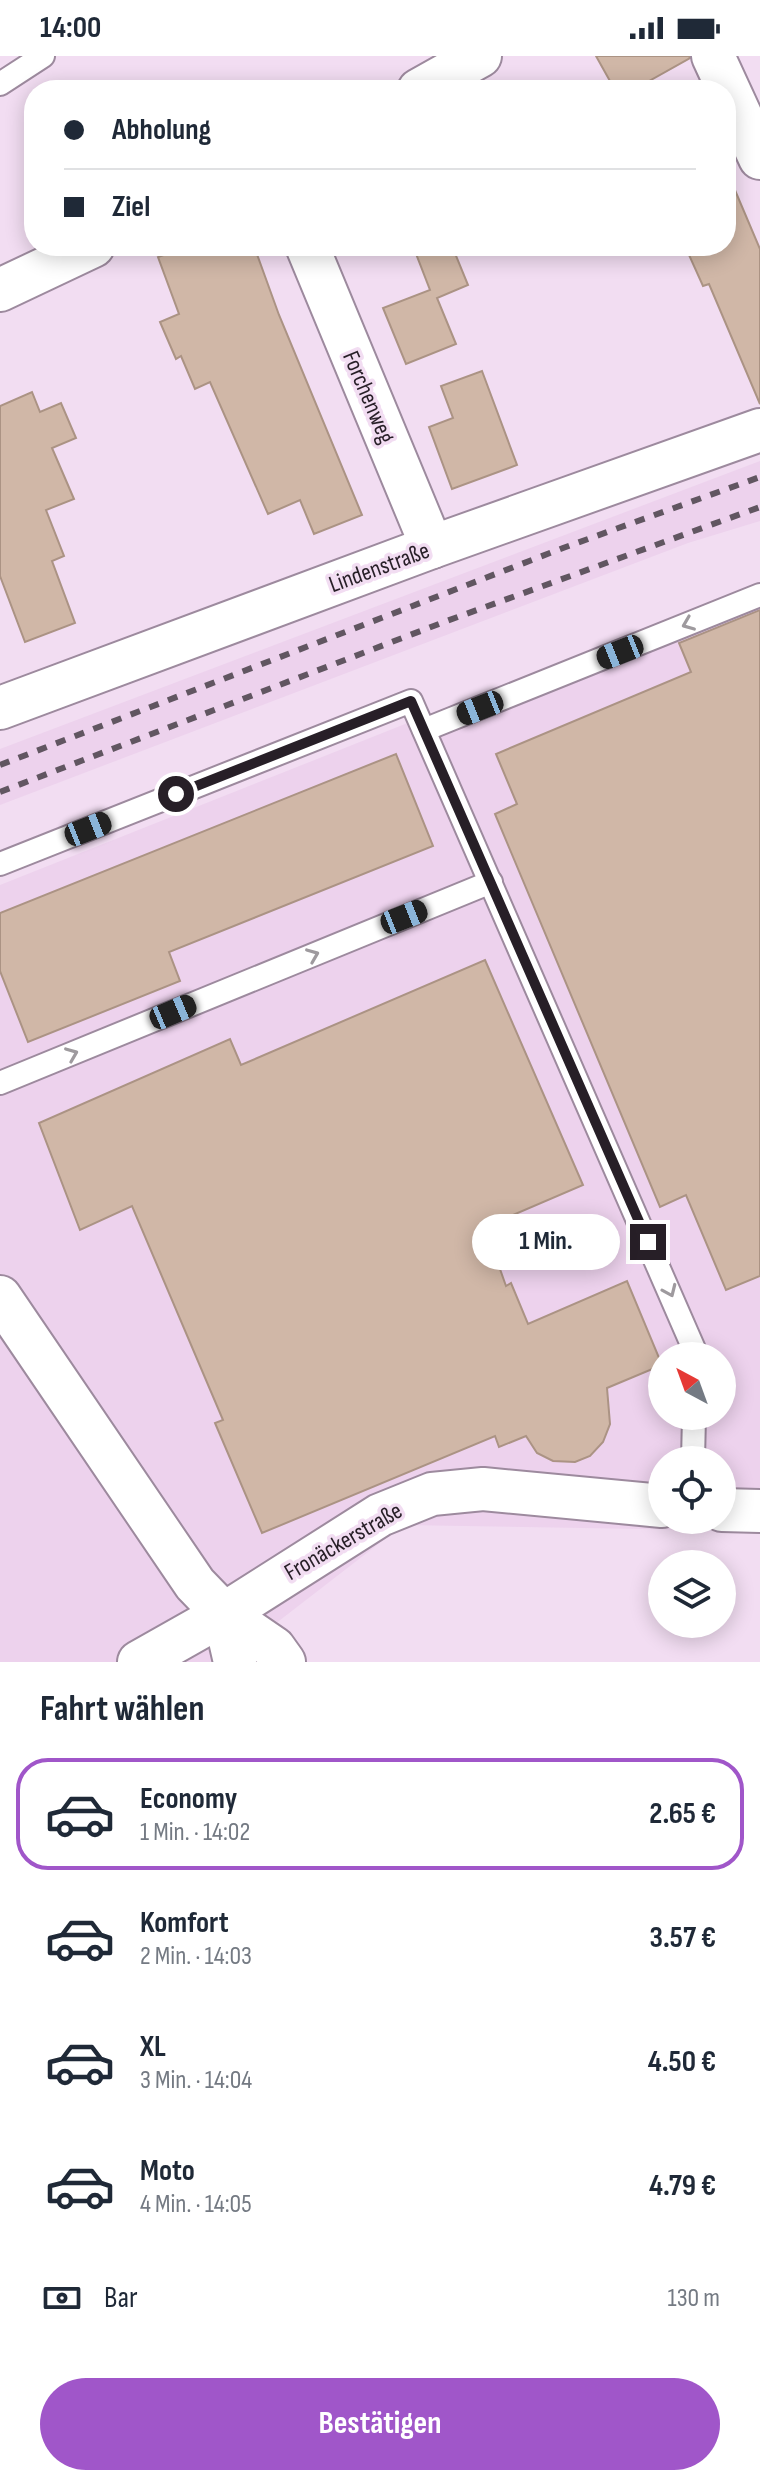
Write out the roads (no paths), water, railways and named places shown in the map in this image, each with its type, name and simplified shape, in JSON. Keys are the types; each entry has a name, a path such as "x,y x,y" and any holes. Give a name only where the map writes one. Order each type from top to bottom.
{"street":[{"path":"437,80 480,56"},
{"path":"713,56 724,80"},
{"path":"736,106 760,158"},
{"path":"0,290 72,256"},
{"name":"Forchenweg","path":"311,256 432,547"},
{"name":"Lindenstraße","path":"1,704 760,430"},
{"path":"0,1297 195,1584 224,1614 274,1648 284,1662"},
{"name":"Fronäckerstraße","path":"139,1662 224,1614 380,1515 432,1494 483,1489 648,1505"},
{"path":"736,1510 760,1511"},
{"path":"224,1614 235,1662"}],"lane":[{"path":"0,84 43,56"},
{"path":"424,730 760,595"},
{"path":"0,864 411,701 691,1342"},
{"path":"0,1083 491,882"}],"railway":[{"path":"0,765 563,548 760,477"},
{"path":"0,792 444,622 760,507"}]}
